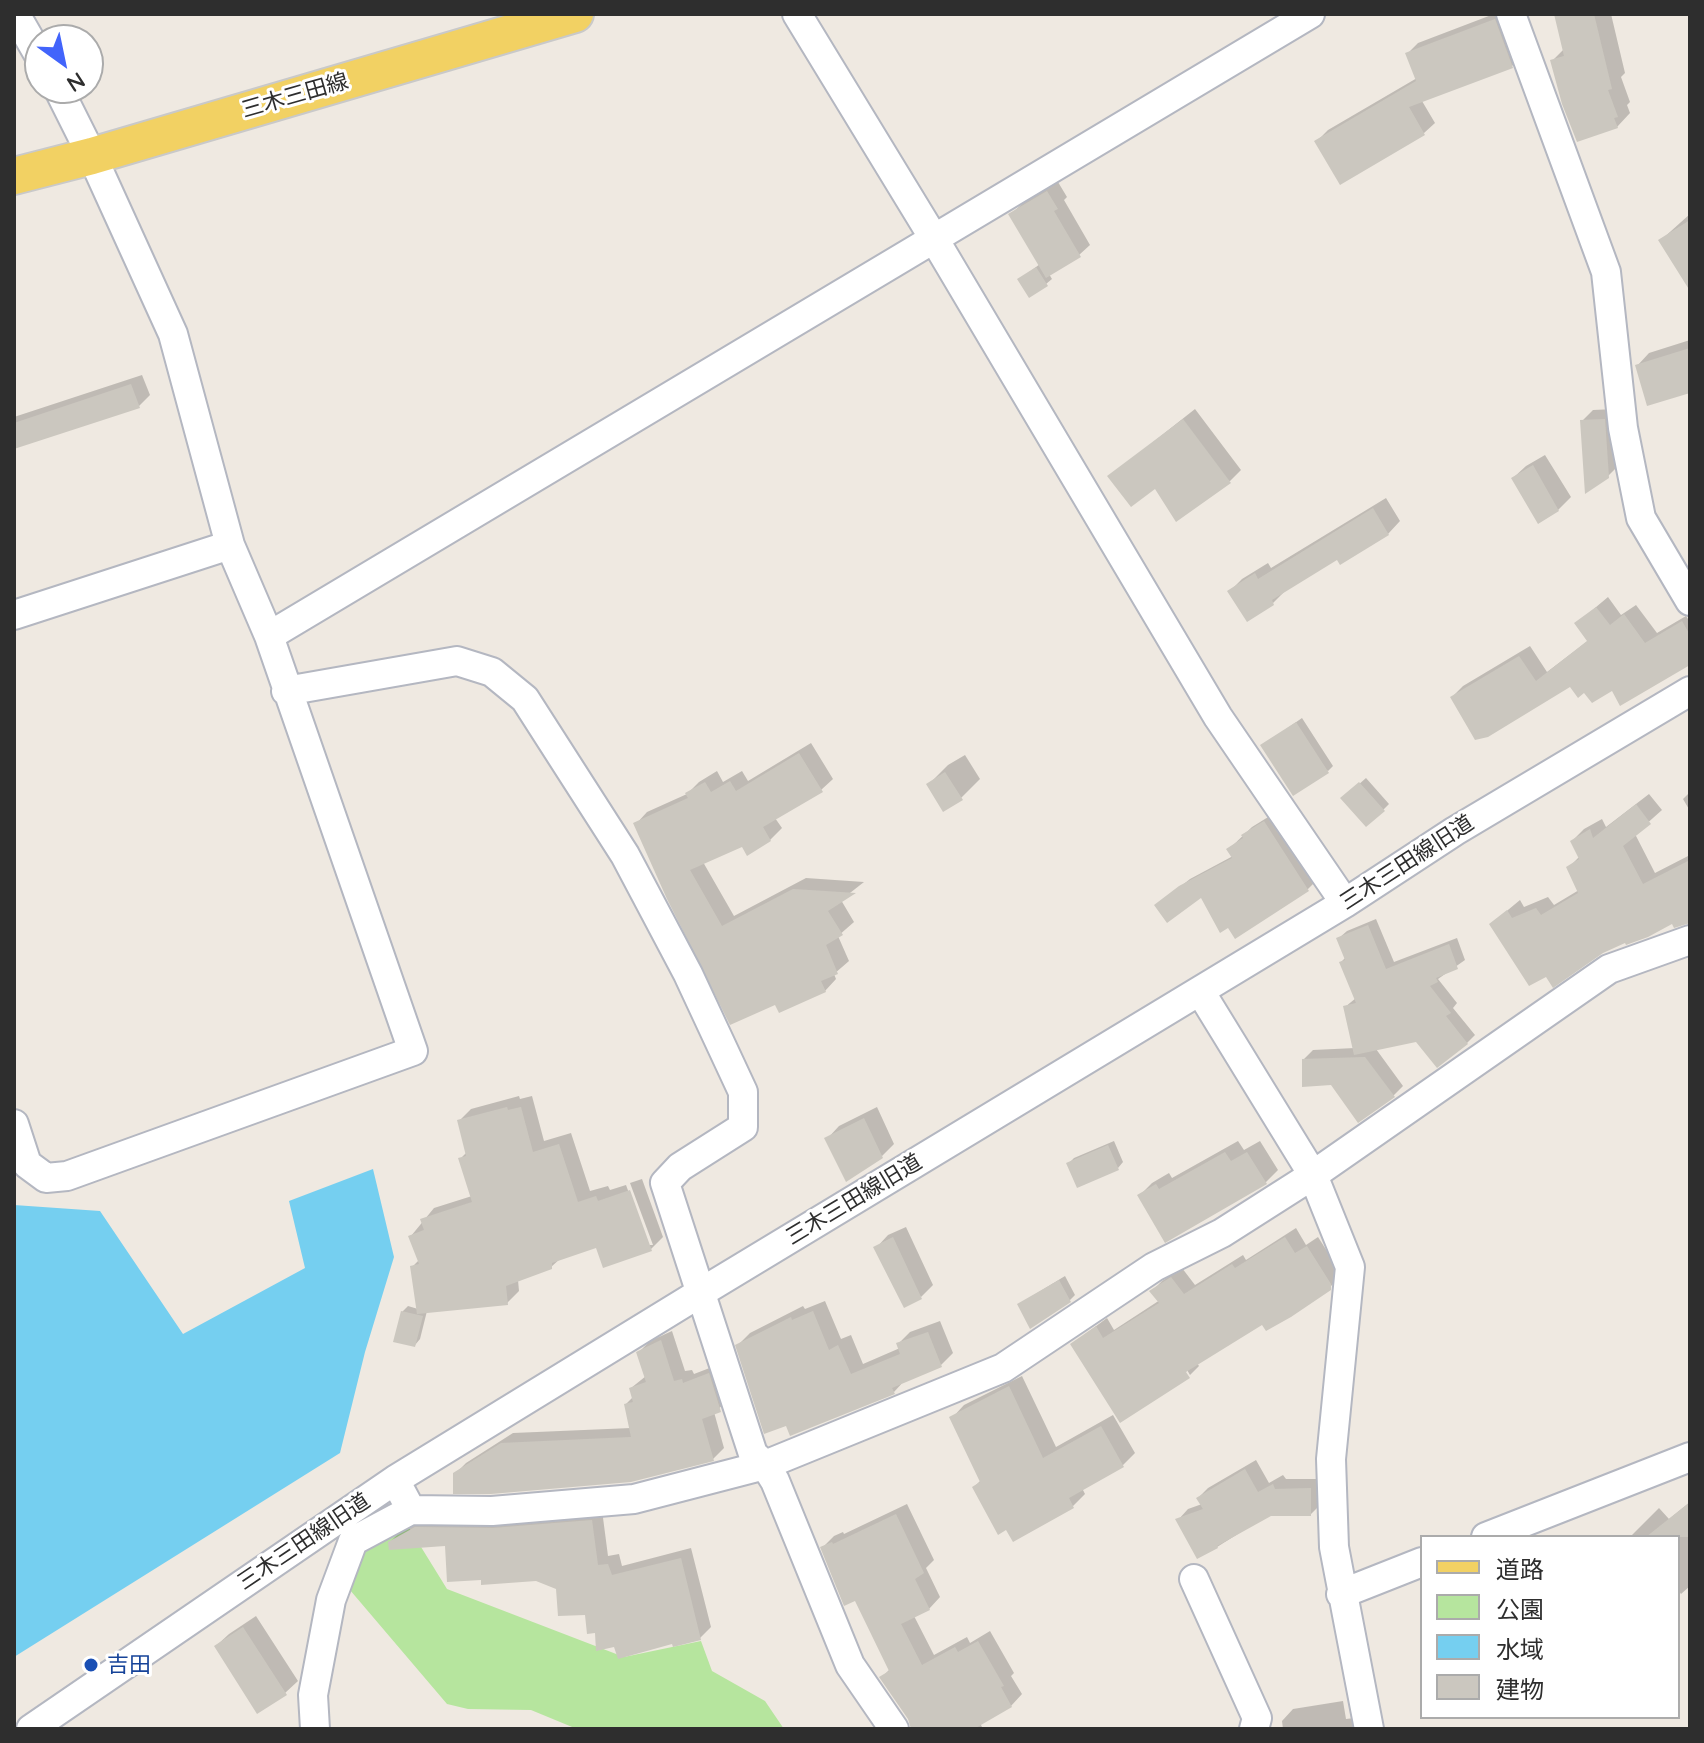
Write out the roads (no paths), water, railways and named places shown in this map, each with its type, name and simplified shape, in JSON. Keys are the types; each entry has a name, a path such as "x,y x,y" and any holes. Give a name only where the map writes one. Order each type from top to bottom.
{"main road":[{"name":"三木三田線","path":"14,176 92,156 575,14"}],"street":[{"path":"797,14 1218,717 1345,903"},
{"path":"269,636 1310,14"},
{"path":"1511,14 1606,272 1623,428 1641,518 1690,601"},
{"path":"14,1124 27,1164 46,1178 67,1176 413,1051 269,636 230,545 173,334 66,104"},
{"path":"14,615 230,545"},
{"path":"286,691 457,661 492,672 525,699 625,855 688,974 743,1092 743,1127 680,1167 665,1183 753,1454 775,1481 850,1665 894,1729"},
{"name":"三木三田線旧道","path":"31,1729 395,1480 1345,903 1455,831 1690,691"},
{"path":"315,1729 313,1695 331,1600 353,1541 411,1510 492,1511 634,1499 765,1465 1003,1368 1154,1267 1222,1233 1313,1175 1609,969 1690,940"},
{"path":"1200,991 1313,1175 1350,1267 1331,1459 1334,1547 1369,1729"},
{"path":"1491,1535 1690,1457"},
{"path":"395,1480 411,1510"},
{"path":"1341,1594 1420,1563"},
{"path":"1194,1579 1257,1718 1254,1729"}],"water":[{"path":"373,1169 394,1257 365,1352 340,1453 14,1657 14,1205 100,1211 183,1334 305,1268 289,1201"}],"place":[{"name":"吉田","path":"91,1665"}]}
